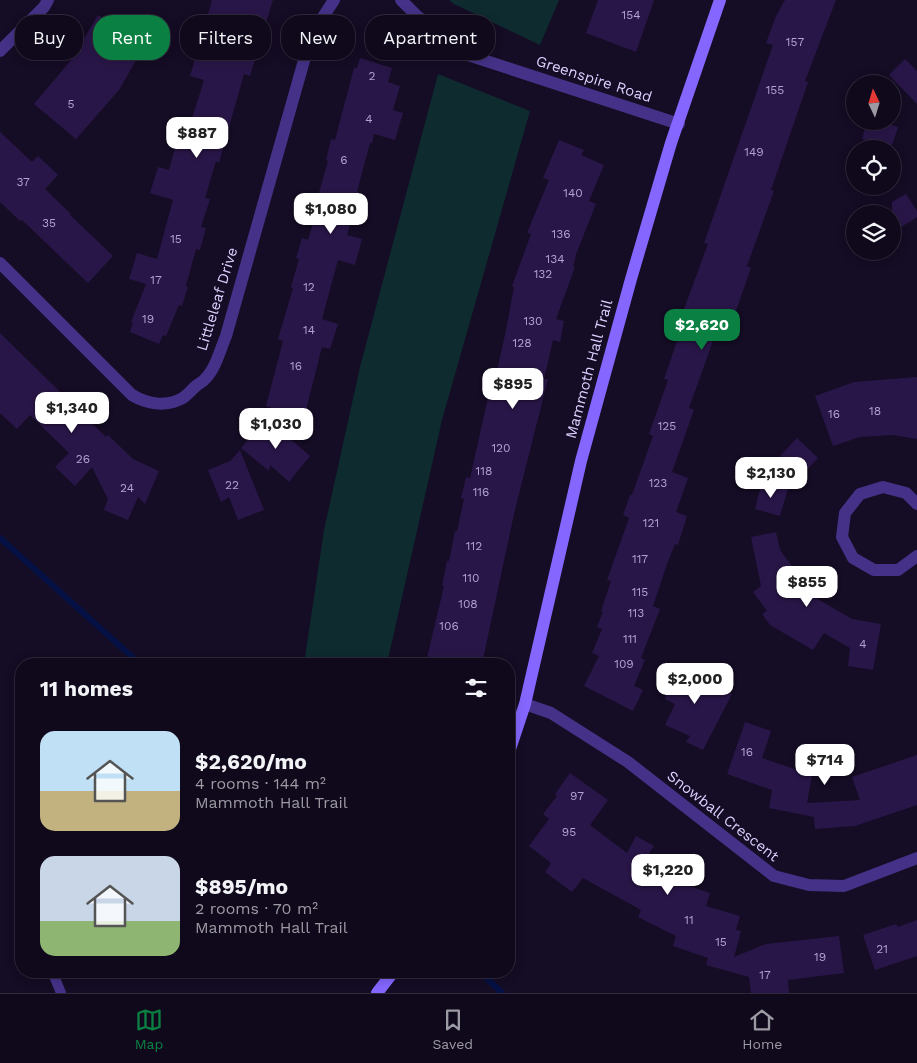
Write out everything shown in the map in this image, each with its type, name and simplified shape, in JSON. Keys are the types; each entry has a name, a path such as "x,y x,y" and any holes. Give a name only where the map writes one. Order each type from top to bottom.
{"street":[{"path":"0,51 44,7 48,0"},
{"name":"Littleleaf Drive","path":"0,263 132,395 142,401 155,404 168,403 180,399 190,392 205,379 217,359 223,344 306,50 322,17 334,0"},
{"name":"Greenspire Road","path":"400,0 468,55 679,124"},
{"name":"Mammoth Hall Trail","path":"515,734 525,704 581,461 633,270 671,143 720,0"},
{"path":"917,504 906,493 883,487 860,494 845,513 842,537 853,558 874,570 898,570 917,556"},
{"name":"Snowball Crescent","path":"525,704 552,713 628,762 774,876 808,885 844,886 917,858"},
{"path":"377,993 389,978"}],"lane":[{"path":"55,978 61,993"}],"green space":[{"path":"449,0 559,0 540,45 495,24 495,15 477,15"},
{"path":"438,74 530,111 442,420 388,658 305,658 324,530 360,367"}],"building":[{"path":"212,0 273,0 268,15 208,15"},
{"path":"598,0 654,0 636,52 586,33"},
{"path":"785,0 836,0 805,81 808,82 771,190 774,191 747,266 751,268 725,342 714,338 689,408 694,410 672,472 688,478 676,512 687,516 678,545 675,544 653,606 660,609 641,658 645,660 634,686 643,690 633,711 584,686 599,656 592,653 602,629 597,627 611,581 607,580 629,518 623,515 653,436 649,434 668,380 664,379 685,318 681,317 708,244 704,243 773,45 766,43 776,16"},
{"path":"93,23 93,60 136,60 119,90 76,139 34,104 71,60 83,60 83,40"},
{"path":"360,58 392,68 388,82 400,86 393,110 403,113 395,140 374,134 372,143 370,143 347,235 362,239 355,265 338,260 322,319 338,324 330,349 322,347 304,418 266,406 283,341 278,339 293,288 291,287 299,259 296,258 302,238 308,240 319,204 316,203 328,161 326,160 331,139 335,140 354,68 357,68"},
{"path":"905,59 917,71 917,104 901,87 901,75 889,75"},
{"path":"195,60 255,60 250,76 244,74 219,163 216,161 205,198 210,199 201,227 206,228 200,250 196,249 182,306 179,305 166,336 163,335 159,344 130,332 133,323 131,322 146,284 129,279 137,253 157,259 173,200 150,193 158,167 169,170 180,129 188,131 204,80 190,76"},
{"path":"864,130 897,130 894,140 862,139"},
{"path":"0,132 32,162 38,156 58,175 45,189 113,256 88,283 22,220 20,221 0,202"},
{"path":"559,140 584,150 581,155 604,165 589,201 596,204 575,257 573,266 575,267 556,319 564,321 560,342 553,340 544,379 548,379 514,514 483,658 427,658 444,586 442,586 447,561 449,561 464,499 461,498 466,477 470,478 491,384 494,384 514,287 512,286 531,234 527,233 549,180 543,178"},
{"path":"906,194 917,211 917,217 901,227 901,205 892,205 892,202"},
{"path":"0,333 106,437 108,435 133,459 159,471 145,504 138,497 128,520 104,510 108,499 92,467 75,486 55,467 69,453 30,415 17,429 0,413"},
{"path":"917,377 917,439 892,435 860,437 833,446 815,396 854,382"},
{"path":"266,418 310,456 289,482 270,465 269,471 241,448"},
{"path":"797,438 818,458 801,476 780,456"},
{"path":"240,450 264,510 238,520 229,497 221,502 208,470 230,461"},
{"path":"762,482 788,489 780,516 755,509"},
{"path":"776,532 780,550 816,598 852,619 881,624 873,670 848,666 850,648 824,633 813,650 770,625 762,614 767,611 753,592 761,586 751,537"},
{"path":"681,663 709,676 706,682 732,694 703,750 686,742 690,736 665,725 675,704 665,699"},
{"path":"745,722 771,731 762,758 812,775 807,803 860,800 852,777 917,755 917,805 855,826 815,829 814,817 769,808 772,790 727,774"},
{"path":"570,773 608,800 590,825 627,853 636,836 654,846 649,853 682,870 677,882 710,893 706,906 740,916 736,930 741,931 734,957 766,944 839,936 844,973 788,980 789,993 751,993 749,977 706,965 708,958 673,946 676,936 638,917 641,910 583,878 572,892 545,872 551,863 529,846 549,819 543,814 557,796 555,794"},
{"path":"917,920 917,956 875,970 863,935 896,924 898,927"}],"waterway":[{"path":"0,538 133,658"},
{"path":"486,978 502,993"}]}
